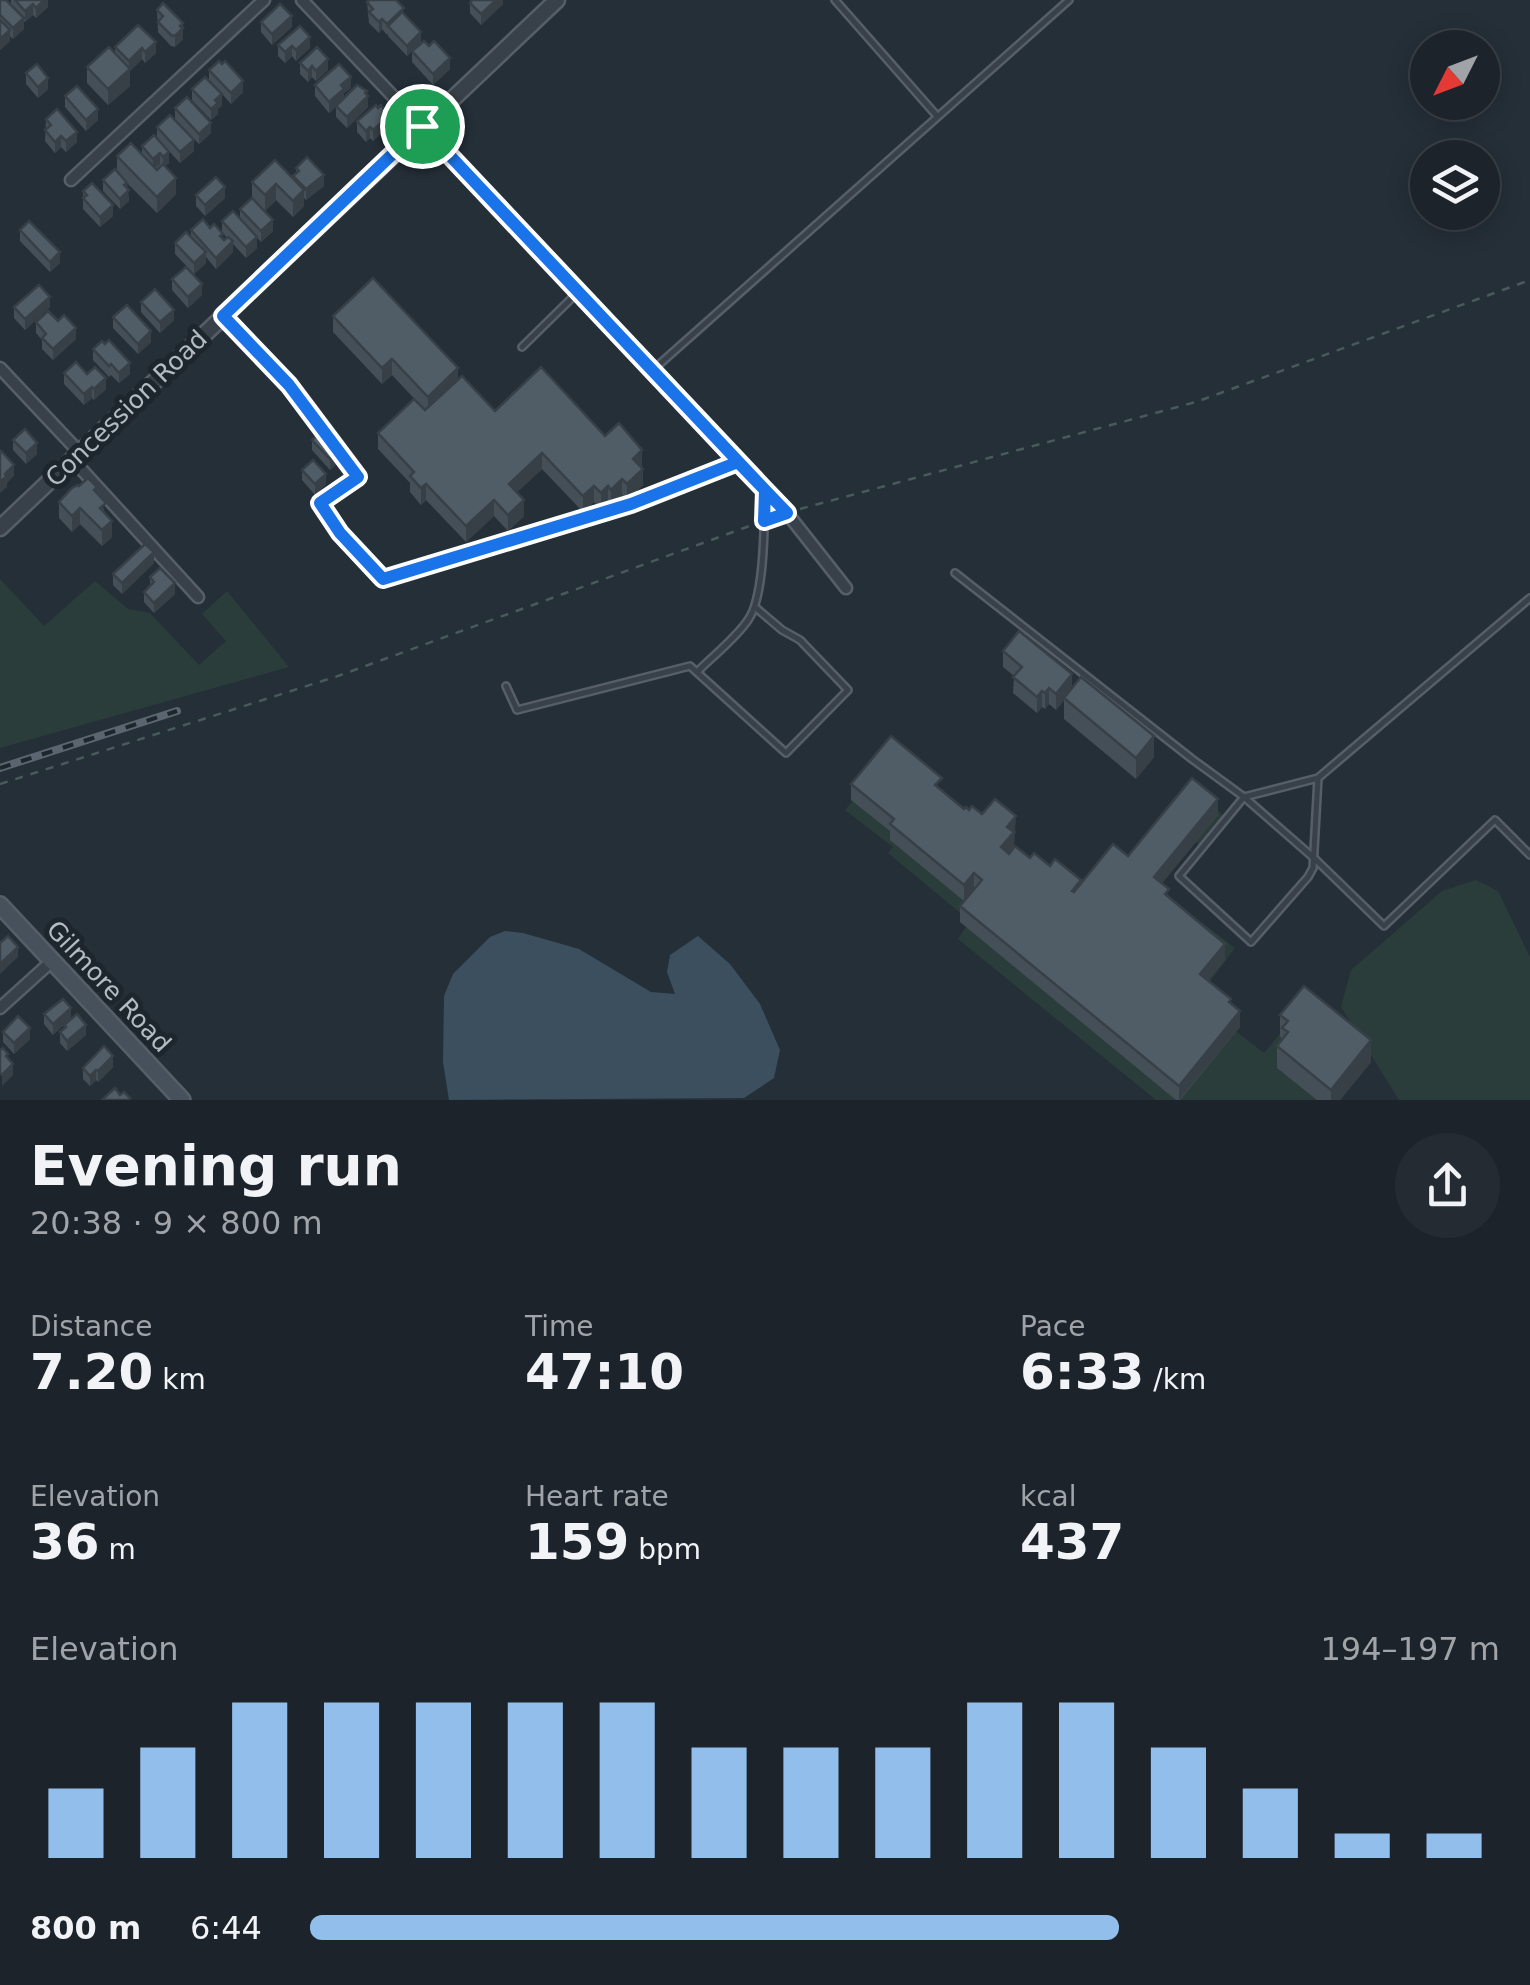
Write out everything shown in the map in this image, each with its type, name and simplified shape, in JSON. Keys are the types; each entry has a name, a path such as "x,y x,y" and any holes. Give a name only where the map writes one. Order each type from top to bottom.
{"main road":[{"name":"Gilmore Road","path":"0,905 182,1100"}],"street":[{"path":"70,180 264,0"},
{"path":"302,0 787,513 846,588"},
{"name":"Concession Road","path":"0,528 557,0"},
{"path":"0,368 198,597"},
{"path":"0,1008 52,961"}],"lane":[{"path":"835,0 936,116"},
{"path":"652,370 1069,0"},
{"path":"522,347 578,293"},
{"path":"223,316 289,385 358,477 320,503 340,533 383,579 631,504 738,462"},
{"path":"697,672 748,620 754,607 761,568 765,490"},
{"path":"955,573 1244,797 1384,926 1494,820 1530,855"},
{"path":"1318,778 1314,859 1308,877 1250,942 1179,876 1244,797 1318,778 1530,598"},
{"path":"506,686 517,710 690,666 786,753 848,690 800,640 754,607"}],"path":[{"path":"787,513 1196,402 1530,280"},
{"path":"0,784 338,676 764,521"}],"green space":[{"path":"0,579 44,626 95,581 128,609 150,613 199,665 226,641 202,614 227,591 289,667 0,748"},
{"path":"891,755 1080,911 1131,863 1191,787 1224,816 1200,847 1195,840 1157,888 1235,948 1196,1000 1264,1053 1301,1008 1338,1100 1156,1100 958,939 970,921 888,853 893,847 845,810"},
{"path":"1476,880 1498,891 1530,957 1530,1100 1399,1100 1341,1007 1351,970 1442,891"}],"water":[{"path":"505,931 579,949 651,992 675,994 667,972 670,955 698,936 730,964 760,1004 780,1050 774,1078 744,1098 449,1100 443,1062 444,996 453,974 490,937"}],"building":[{"path":"0,0 6,0 24,18 13,28 0,15"},
{"path":"15,0 44,0 25,11"},
{"path":"369,0 396,0 404,8 387,24 369,12 373,9"},
{"path":"496,0 481,14 470,3"},
{"path":"163,3 183,23 175,36 158,22 163,16 157,10"},
{"path":"280,4 292,16 272,34 261,22"},
{"path":"402,12 421,32 407,46 388,26"},
{"path":"0,20 10,30 0,39"},
{"path":"138,25 156,42 145,52 142,48 129,61 115,47"},
{"path":"300,26 310,37 296,50 292,46 285,52 278,45"},
{"path":"424,41 429,46 434,41 450,58 433,74 412,51"},
{"path":"109,47 130,69 108,89 87,67"},
{"path":"317,47 328,59 316,71 312,66 308,71 300,63"},
{"path":"225,61 243,81 231,93 209,70"},
{"path":"37,64 48,78 38,87 26,73"},
{"path":"339,64 351,77 329,102 315,85"},
{"path":"205,77 222,94 211,109 192,89"},
{"path":"357,85 368,96 347,117 336,106"},
{"path":"77,86 98,109 86,120 65,96"},
{"path":"187,97 211,123 199,134 175,108"},
{"path":"381,105 387,118 366,131 357,121"},
{"path":"57,109 77,132 66,141 61,136 55,142 45,130 51,125 46,119"},
{"path":"170,115 194,140 180,152 157,127"},
{"path":"154,135 169,152 153,159 142,146"},
{"path":"131,143 157,170 163,164 176,178 157,197 117,156"},
{"path":"307,157 324,175 306,189 293,176"},
{"path":"275,160 304,190 293,201 276,184 265,195 252,182"},
{"path":"115,169 129,190 120,199 103,180"},
{"path":"216,177 225,187 205,205 196,195"},
{"path":"92,183 113,205 100,217 83,198 87,195 83,191"},
{"path":"252,198 273,220 261,231 240,209"},
{"path":"233,211 257,237 246,247 222,221"},
{"path":"203,219 210,228 214,224 224,240 228,237 233,241 216,258 191,230"},
{"path":"29,221 60,252 50,262 20,230"},
{"path":"186,232 206,252 194,263 175,243"},
{"path":"186,267 202,284 188,297 172,279"},
{"path":"373,278 458,368 428,397 392,359 382,368 333,316"},
{"path":"39,285 50,297 25,319 14,307"},
{"path":"155,289 174,310 160,322 141,302"},
{"path":"127,305 151,331 138,344 113,317"},
{"path":"48,311 58,321 64,315 76,328 53,349 42,338 46,334 36,322"},
{"path":"109,340 130,363 119,373 93,349"},
{"path":"76,362 87,374 95,367 106,378 84,394 64,373"},
{"path":"541,367 605,436 619,423 642,450 633,459 643,469 627,484 622,479 611,490 608,486 601,493 594,486 583,496 542,453 509,484 524,500 508,515 494,500 466,526 426,484 421,488 410,476 414,472 378,433 414,399 425,410 462,376 495,411"},
{"path":"25,429 37,443 26,453 13,440"},
{"path":"323,429 341,449 330,459 312,440"},
{"path":"0,453 14,465 0,482"},
{"path":"313,460 326,474 315,484 302,470"},
{"path":"88,478 106,503 100,508 112,521 102,530 80,508 72,516 59,502"},
{"path":"145,544 154,552 122,583 113,574"},
{"path":"160,568 175,583 154,603 144,592 154,582 150,577"},
{"path":"1019,631 1072,674 1056,694 1049,688 1037,697 1013,677 1022,667 1003,651"},
{"path":"1081,677 1154,736 1136,758 1064,698"},
{"path":"891,736 942,778 935,785 964,809 972,806 982,814 995,799 1016,816 1007,827 1014,832 1001,847 1009,854 1015,846 1030,858 1034,853 1050,866 1055,859 1081,880 1074,892 1113,844 1128,856 1192,778 1218,799 1154,877 1169,889 1165,894 1225,944 1200,974 1240,1011 1179,1086 960,906 982,880 974,873 964,885 890,824 894,819 851,784"},
{"path":"8,936 18,947 0,964 0,943"},
{"path":"1304,986 1371,1040 1331,1090 1277,1046 1288,1032 1282,1028 1288,1021 1280,1015"},
{"path":"63,999 71,1008 53,1024 44,1014"},
{"path":"77,1014 86,1025 67,1041 60,1032"},
{"path":"18,1016 30,1028 14,1043 3,1032"},
{"path":"104,1046 113,1056 90,1076 83,1068"},
{"path":"3,1048 13,1064 2,1075 0,1050"},
{"path":"115,1088 120,1095 124,1092 130,1098 102,1100"}],"railway":[{"path":"0,768 177,711"}],"route":[{"path":"422,126 223,316 289,385 358,477 320,503 340,533 383,579 631,504 738,462 765,490 787,513 764,521 765,490 422,126"}]}
